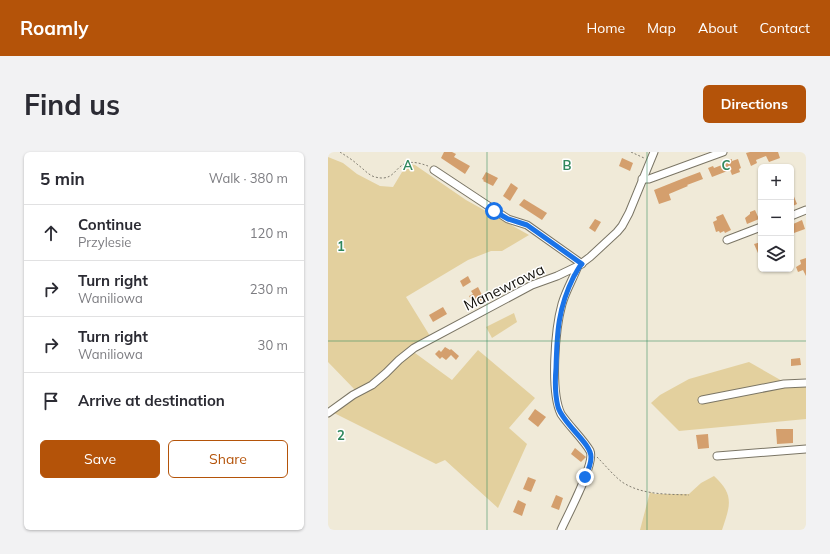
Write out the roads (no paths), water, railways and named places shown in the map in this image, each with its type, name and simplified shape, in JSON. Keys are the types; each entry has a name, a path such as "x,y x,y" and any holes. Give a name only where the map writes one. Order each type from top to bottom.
{"street":[{"name":"Manewrowa","path":"328,413 353,395 372,385 414,348 532,285 557,276 580,265 622,226 629,214 654,152"},
{"path":"642,179 650,179 723,152"},
{"path":"434,170 494,211 508,219 527,225 580,265 565,295 560,313 556,341 556,396 558,409 590,450 591,456 590,464 560,530"},
{"path":"794,215 806,210"},
{"path":"727,240 758,228"},
{"path":"702,400 784,384 806,383"},
{"path":"717,456 806,449"}]}
